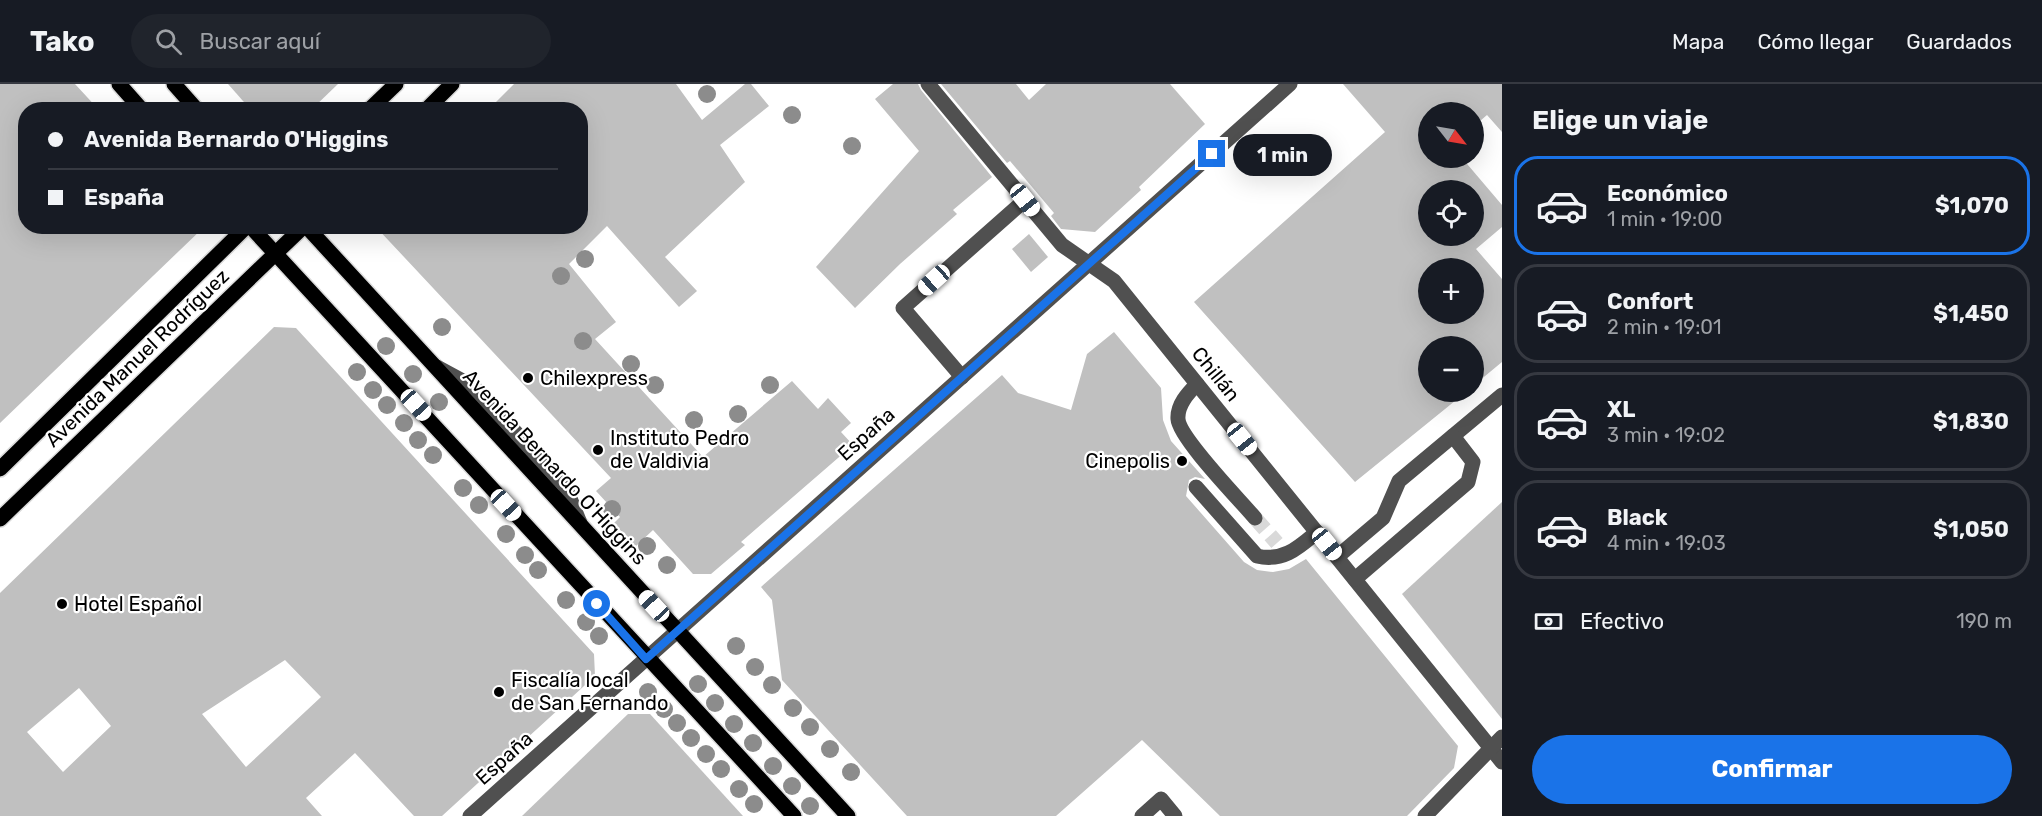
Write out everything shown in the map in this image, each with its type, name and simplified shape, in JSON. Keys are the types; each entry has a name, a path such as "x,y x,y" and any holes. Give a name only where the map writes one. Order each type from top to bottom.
{"main road":[{"path":"119,84 135,102"},
{"path":"174,84 190,102"},
{"path":"377,102 396,84"},
{"path":"434,102 452,84"},
{"name":"Avenida Manuel Rodríguez","path":"0,469 241,234"},
{"path":"256,234 646,659 794,816"},
{"name":"Avenida Manuel Rodríguez","path":"0,519 296,234"},
{"name":"Avenida Bernardo O'Higgins","path":"312,234 848,816"}],"street":[{"name":"Chillán","path":"928,84 1062,245 1114,281 1355,579 1496,743 1502,762"},
{"name":"España","path":"470,816 1290,84"},
{"path":"962,377 903,308 1025,200"},
{"path":"1197,384 1183,398 1178,420 1186,438 1256,518"},
{"path":"1337,557 1383,518 1399,481 1502,395"},
{"path":"1355,579 1468,482 1473,462 1453,436"},
{"path":"1196,487 1257,556 1271,559 1286,555 1317,532"},
{"path":"1425,816 1496,743"},
{"path":"1142,816 1161,799 1175,816"}],"building":[{"path":"0,84 75,84 92,102 18,102 18,234 197,234 0,423"},
{"path":"228,84 338,84 319,102 244,102"},
{"path":"514,84 676,84 702,120 745,84 751,84 769,106 720,145 745,182 665,257 697,291 679,307 607,226 569,264 616,322 595,339 703,457 792,381 818,409 828,398 851,423 841,432 853,445 741,542 745,545 711,574 693,574 653,530 635,547 614,523 620,517 596,491 611,478 382,234 588,234 588,102 496,102"},
{"path":"893,84 918,84 992,177 953,210 957,214 900,264 855,308 816,267 919,151 875,99"},
{"path":"941,84 1016,84 1029,100 1046,84 1170,84 1205,124 1139,187 1141,190 1095,232 1061,229 1051,216 1054,213 1010,161 1007,163"},
{"path":"1343,84 1502,84 1502,132 1487,115 1484,118 1484,102 1418,102 1418,168 1471,168 1481,180 1418,180 1418,246 1480,246 1476,249 1484,258 1418,258 1418,324 1484,324 1484,258 1502,279 1502,362 1484,377 1484,336 1418,336 1418,402 1454,402 1355,482 1194,302 1385,132"},
{"path":"1484,184 1502,205 1502,227 1484,242"},
{"path":"1029,234 1048,257 1031,272 1012,249"},
{"path":"274,327 296,328 594,654 595,676 442,816 414,816 355,753 306,798 322,816 0,816 0,593","holes":["285,660 321,697 246,767 202,714","79,688 111,726 63,772 27,732"]},
{"path":"1114,332 1161,388 1163,420 1171,441 1205,479 1195,477 1189,480 1186,496 1244,562 1257,570 1273,572 1289,569 1306,559 1458,746 1454,768 1407,816 1220,816 1142,740 1056,816 907,816 782,680 772,600 761,587 1002,375 1018,393 1071,410 1087,354"},
{"path":"1502,502 1502,719 1402,594"},
{"path":"628,714 650,714 743,816 522,816"}],"tunnel":[{"path":"1255,518 1277,543"}],"place":[{"name":"Chilexpress","path":"528,378"},
{"name":"Instituto Pedro de Valdivia","path":"598,450"},
{"name":"Cinepolis","path":"1182,461"},
{"name":"Hotel Español","path":"62,604"},
{"name":"Fiscalía local de San Fernando","path":"499,692"}],"route":[{"path":"597,604 646,659 1212,154"}]}
